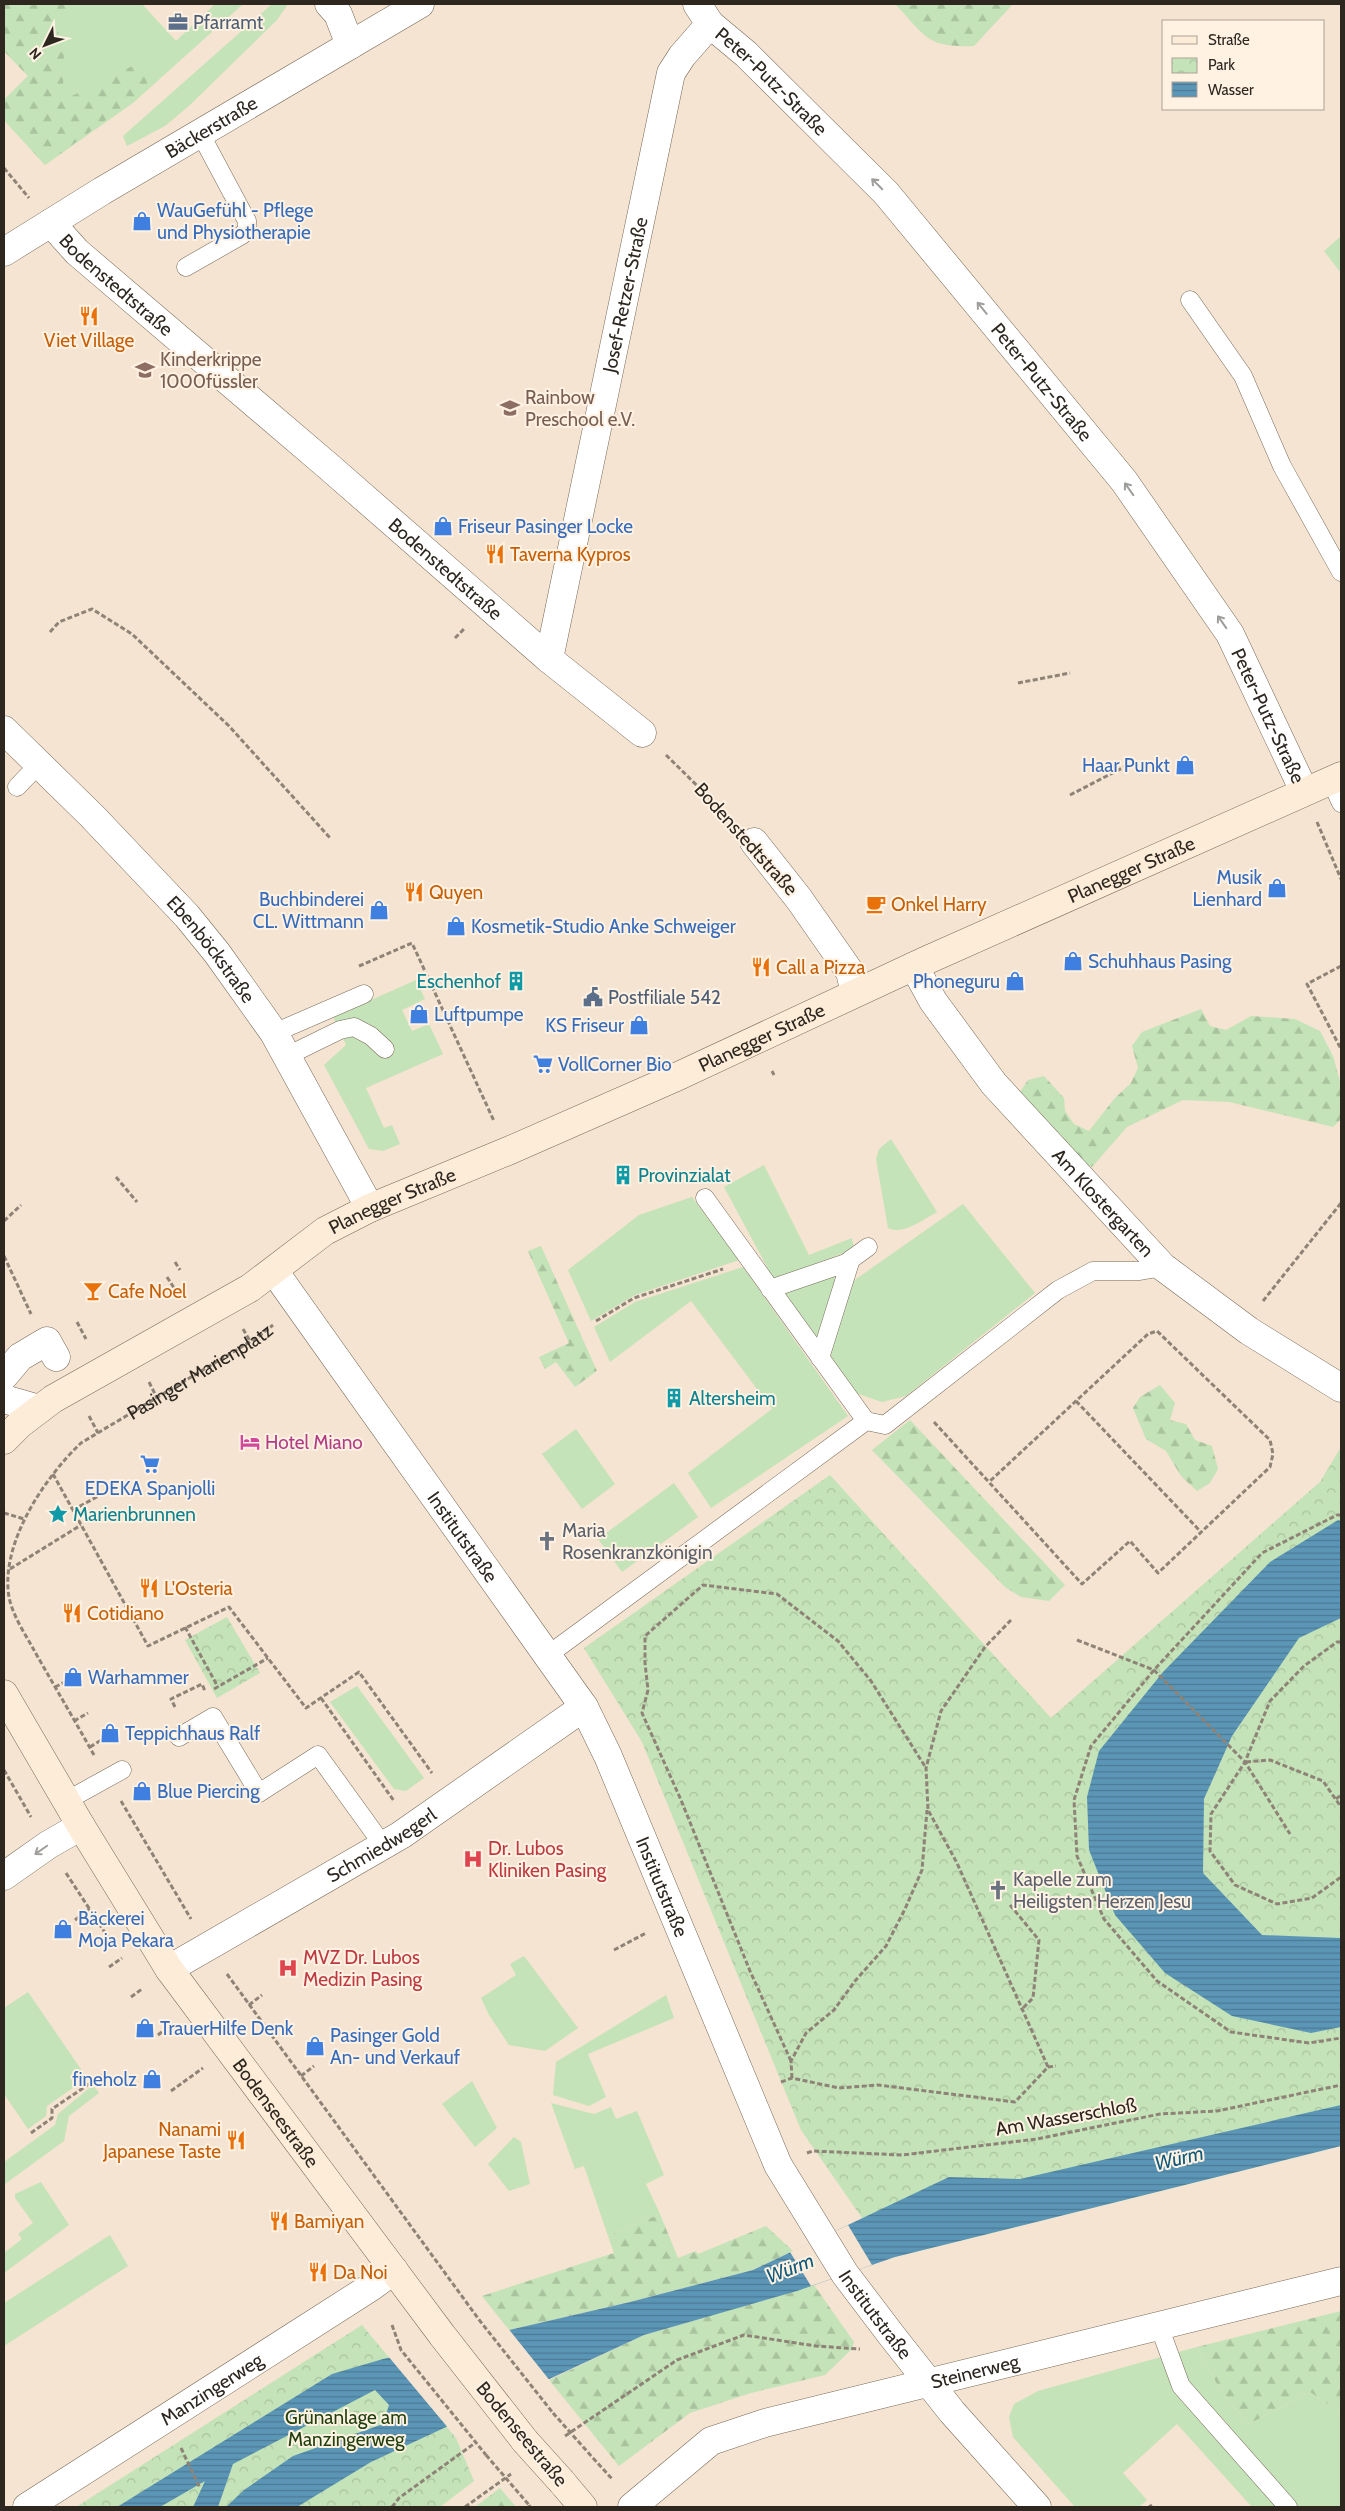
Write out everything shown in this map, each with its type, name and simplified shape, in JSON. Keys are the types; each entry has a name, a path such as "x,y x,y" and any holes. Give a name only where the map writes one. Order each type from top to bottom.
{"main road":[{"name":"Planegger Straße","path":"39,1409 73,1387 250,1288 326,1231 370,1208 508,1151 672,1079 914,966 1304,792 1338,787"},
{"path":"4,1440 39,1409"},
{"name":"Bodenseestraße","path":"4,1694 66,1801 169,1969 442,2335 525,2441 583,2507"}],"street":[{"path":"329,4 338,14 350,45"},
{"name":"Bäckerstraße","path":"4,252 200,133 420,4"},
{"name":"Josef-Retzer-Straße","path":"549,659 671,73 682,56 703,14"},
{"name":"Peter-Putz-Straße","path":"703,14 886,193 1124,481 1230,634 1304,792"},
{"name":"Bodenstedtstraße","path":"51,223 77,252 335,472 549,659 642,733"},
{"name":"Ebenböckstraße","path":"4,730 92,816 186,916 217,953 281,1045 370,1208"},
{"name":"Bodenstedtstraße","path":"754,842 799,899 850,972 855,993"},
{"name":"Am Klostergarten","path":"914,966 933,1001 994,1084 1163,1267 1242,1327 1341,1388"},
{"name":"Institutstraße","path":"274,1271 296,1305 548,1654 584,1707 608,1756 778,2166 821,2238 845,2274 928,2382 1037,2507"},
{"path":"4,1376 20,1357 47,1341 56,1357"},
{"path":"4,1399 39,1409"},
{"name":"Schmiedwegerl","path":"169,1969 383,1845 584,1707"},
{"path":"4,1876 48,1845 81,1826"},
{"name":"Manzingerweg","path":"27,2507 371,2287 394,2270"},
{"name":"Steinerweg","path":"632,2507 711,2441 765,2423 1341,2281"}],"lane":[{"path":"186,267 242,235 247,230 247,221 200,133"},
{"path":"1190,300 1243,376 1282,466 1341,572"},
{"path":"17,788 39,764"},
{"path":"281,1045 364,994"},
{"path":"281,1045 354,1027 371,1036 385,1049"},
{"path":"705,1198 866,1421 885,1425 1058,1290 1093,1270 1140,1271 1163,1267"},
{"path":"770,1288 851,1259 868,1248"},
{"path":"820,1358 851,1259"},
{"path":"548,1654 866,1421"},
{"path":"180,1737 213,1717 259,1793 318,1755 383,1845"},
{"path":"66,1801 115,1774"},
{"path":"1160,2326 1181,2386 1288,2507"}],"path":[{"name":"Bodenstedtstraße","path":"4,168 51,223"},
{"path":"50,632 59,622 92,609 132,634 229,726 331,839"},
{"path":"1018,683 1070,673"},
{"name":"Bodenstedtstraße","path":"642,733 704,789 754,842"},
{"path":"1070,795 1128,765"},
{"path":"1304,792 1341,879"},
{"path":"358,966 412,943 508,1151"},
{"path":"1341,966 1307,984 1341,1049"},
{"path":"116,1177 137,1202"},
{"path":"1242,1327 1341,1202"},
{"path":"4,1220 21,1205"},
{"path":"4,1256 32,1317"},
{"path":"596,1321 634,1298 750,1260"},
{"path":"176,1262 180,1270"},
{"path":"167,1277 176,1290"},
{"name":"Pasinger Marienplatz","path":"296,1305 250,1341 98,1433 81,1444 63,1460 24,1520 14,1546 9,1570 9,1597 21,1626 74,1721 90,1746 115,1774 207,1946 480,2321 547,2407 593,2458"},
{"path":"77,1322 86,1339"},
{"path":"240,1326 250,1341"},
{"path":"915,1402 1082,1584 1130,1541 1158,1573 1270,1467 1273,1454 1270,1440 1157,1331 1148,1334 990,1482"},
{"path":"146,1377 157,1398"},
{"path":"1076,1401 1202,1532"},
{"path":"87,1412 98,1433"},
{"path":"53,1474 148,1646 229,1607 306,1708 359,1672 432,1774"},
{"path":"72,1510 102,1494"},
{"path":"4,1513 24,1520"},
{"path":"1341,1515 1337,1514 1262,1553 1154,1670 1091,1746 1074,1800 1077,1856 1104,1919 1157,1981 1231,2032 1308,2043 1341,2038"},
{"path":"9,1570 81,1524"},
{"path":"792,2078 791,2061 750,1971 681,1800 642,1713 648,1690 645,1636 703,1585 777,1594 838,1641 871,1681 926,1768"},
{"path":"791,2061 806,2033 834,2010 886,1946 905,1909 922,1870 928,1810 926,1768 941,1711 985,1647 1011,1620"},
{"path":"185,1627 218,1687"},
{"path":"1077,1640 1154,1670 1246,1762 1290,1834"},
{"path":"1341,1642 1337,1642 1304,1666 1270,1701 1246,1762 1211,1814 1210,1851 1235,1885 1277,1904 1312,1898 1341,1877"},
{"path":"206,1693 268,1658"},
{"path":"55,1687 69,1680"},
{"path":"321,1698 399,1808"},
{"path":"74,1721 88,1713"},
{"path":"90,1746 103,1739"},
{"path":"1246,1762 1270,1760 1324,1781 1341,1807"},
{"path":"4,1770 6,1777 48,1845 127,1966"},
{"path":"1336,1799 1341,1796"},
{"path":"928,1810 958,1864 1021,2010 1048,2067"},
{"path":"1010,1905 1039,1940 1033,1998 1021,2010"},
{"path":"75,1920 90,1909"},
{"path":"614,1950 649,1932"},
{"path":"109,1967 122,1958"},
{"path":"131,1998 143,1991 137,1981"},
{"path":"250,2005 262,1995"},
{"path":"158,2035 170,2025"},
{"path":"301,2076 314,2066"},
{"path":"781,2082 792,2078 839,2088 878,2085 1015,2102 1048,2067 1056,2066"},
{"path":"171,2091 204,2068"},
{"path":"31,2133 52,2118 52,2109 107,2072"},
{"name":"Am Wasserschloß","path":"800,2156 813,2151 902,2155 1037,2139 1160,2114 1216,2111 1341,2085"},
{"path":"563,2437 677,2360 744,2335 816,2346 862,2349 892,2336"},
{"path":"402,2350 475,2443 530,2506"},
{"path":"392,2507 399,2498 475,2443"},
{"path":"187,2458 200,2488"},
{"path":"465,2507 471,2506 515,2471"}],"green space":[{"path":"4,4 142,4 176,41 215,4 243,4 133,103 45,165 4,120 4,100 28,76 4,51"},
{"path":"4,4 70,4 57,27 64,50 63,91 70,97 136,64 146,76 148,89 45,165 4,120 4,100 28,76 4,51"},
{"path":"272,4 288,4 277,20 190,105 165,126 127,146 123,136"},
{"path":"895,4 1013,4 974,46 958,46 946,45 928,38"},
{"path":"1341,236 1341,273 1324,251"},
{"path":"416,980 425,999 402,1010 412,1031 429,1024 443,1054 366,1088 384,1128 392,1125 400,1144 383,1151 369,1149 324,1065 346,1045 333,1017"},
{"path":"1201,1009 1210,1026 1226,1030 1251,1016 1295,1019 1320,1031 1333,1056 1341,1085 1341,1119 1333,1127 1229,1102 1183,1100 1127,1127 1092,1167 1073,1160 1020,1092 1028,1080 1044,1076 1064,1098 1065,1111 1074,1124 1089,1131 1114,1099 1131,1083 1138,1068 1132,1046 1142,1032"},
{"path":"891,1139 937,1212 913,1226 900,1230 888,1228 876,1159 879,1149"},
{"path":"764,1165 809,1255 852,1238 854,1249 776,1279 773,1278 724,1187"},
{"path":"692,1197 739,1260 635,1295 591,1321 568,1270 639,1215"},
{"path":"963,1204 1035,1293 906,1396 882,1402 853,1392 827,1356 849,1284"},
{"path":"541,1246 597,1371 575,1387 556,1362 545,1369 539,1357 569,1343 528,1251"},
{"path":"743,1267 848,1416 711,1508 688,1473 772,1409 691,1301 610,1362 594,1327 635,1302"},
{"path":"827,1274 835,1276 838,1286 820,1348 780,1293"},
{"path":"1160,1385 1175,1403 1170,1420 1186,1424 1195,1440 1212,1446 1218,1469 1210,1483 1197,1491 1181,1476 1166,1451 1146,1439 1133,1408 1140,1397"},
{"path":"910,1420 1065,1585 1049,1601 1021,1597 1005,1587 872,1450"},
{"path":"576,1429 615,1484 582,1509 542,1454"},
{"path":"1341,1447 1341,2146 895,2257 862,2218 801,2130 642,1742 584,1648 830,1475 1051,1718 1320,1482"},
{"path":"674,1483 698,1517 622,1572 598,1539"},
{"path":"227,1617 260,1673 217,1698 185,1640"},
{"path":"357,1686 424,1778 406,1791 394,1789 330,1702"},
{"path":"524,1956 578,2028 545,2051 509,2045 489,2015 481,1998 516,1975 510,1964"},
{"path":"28,1992 87,2078 47,2106 46,2116 28,2129 4,2094 4,2008"},
{"path":"666,1995 674,2018 588,2054 606,2097 589,2106 553,2095 556,2062"},
{"path":"472,2081 497,2128 475,2147 442,2104"},
{"path":"93,2085 99,2093 69,2116 64,2141 5,2184 4,2162 55,2125 58,2114"},
{"path":"551,2103 594,2114 611,2107 616,2119 637,2111 664,2175 646,2184 660,2214 608,2236 584,2166 575,2169"},
{"path":"514,2137 521,2142 530,2184 509,2191 488,2164"},
{"path":"41,2182 69,2225 4,2273 4,2253 22,2239 18,2234 33,2223 15,2198 15,2194"},
{"path":"660,2214 678,2258 696,2251 698,2254 766,2226 793,2251 753,2270 630,2302 509,2330 482,2296 614,2253 608,2236"},
{"path":"110,2235 128,2266 4,2346 4,2303"},
{"path":"814,2285 854,2342 852,2349 825,2375 751,2393 690,2413 619,2466 549,2380 644,2335"},
{"path":"1341,2311 1341,2413 1310,2392 1249,2424 1220,2390 1197,2347"},
{"name":"Grünanlage am Manzingerweg","path":"362,2325 456,2438 474,2481 440,2507 76,2507"},
{"path":"1197,2347 1220,2390 1249,2424 1310,2392 1341,2413 1341,2507 1252,2507 1177,2424 1123,2473 1147,2500 1139,2507 1075,2507 1013,2437 1009,2417 1014,2404 1038,2391"},
{"path":"500,2488 516,2507 475,2507"}],"water":[{"path":"1338,1520 1341,1521 1341,1618 1299,1638 1232,1736 1204,1799 1203,1873 1262,1935 1341,1938 1341,2027 1311,2033 1232,2016 1165,1973 1115,1915 1089,1850 1087,1797 1099,1751 1163,1672 1270,1562"},
{"name":"Würm","path":"1341,2105 1341,2146 895,2257 797,2291 644,2335 371,2462 297,2507 226,2507 244,2490 293,2456 383,2424 389,2405 375,2390 233,2464 218,2507 193,2507 205,2481 160,2507 117,2507 332,2374 383,2359 630,2302 753,2270 949,2177 1020,2179"}],"pier":[{"path":"848,2225 872,2265 811,2286 790,2252"},
{"path":"507,2327 551,2382 449,2429 388,2356"}],"place":[{"name":"Pfarramt","path":"178,22"},
{"name":"WauGefühl - Pflege und Physiotherapie","path":"142,221"},
{"name":"Viet Village","path":"89,316"},
{"name":"Kinderkrippe 1000füssler","path":"145,370"},
{"name":"Rainbow Preschool e.V.","path":"510,408"},
{"name":"Friseur Pasinger Locke","path":"443,526"},
{"name":"Taverna Kypros","path":"495,554"},
{"name":"Haar Punkt","path":"1185,765"},
{"name":"Musik Lienhard","path":"1277,888"},
{"name":"Quyen","path":"414,892"},
{"name":"Onkel Harry","path":"876,904"},
{"name":"Buchbinderei CL. Wittmann","path":"379,910"},
{"name":"Kosmetik-Studio Anke Schweiger","path":"456,926"},
{"name":"Schuhhaus Pasing","path":"1073,961"},
{"name":"Call a Pizza","path":"761,967"},
{"name":"Eschenhof","path":"516,981"},
{"name":"Phoneguru","path":"1015,981"},
{"name":"Postfiliale 542","path":"593,997"},
{"name":"Luftpumpe","path":"419,1014"},
{"name":"KS Friseur","path":"639,1025"},
{"name":"VollCorner Bio","path":"543,1064"},
{"name":"Provinzialat","path":"623,1175"},
{"name":"Cafe Noel","path":"93,1291"},
{"name":"Altersheim","path":"674,1398"},
{"name":"Hotel Miano","path":"250,1442"},
{"name":"EDEKA Spanjolli","path":"150,1464"},
{"name":"Marienbrunnen","path":"58,1514"},
{"name":"Maria Rosenkranzkönigin","path":"547,1541"},
{"name":"L'Osteria","path":"149,1588"},
{"name":"Cotidiano","path":"72,1613"},
{"name":"Warhammer","path":"73,1677"},
{"name":"Teppichhaus Ralf","path":"110,1733"},
{"name":"Blue Piercing","path":"142,1791"},
{"name":"Dr. Lubos Kliniken Pasing","path":"473,1859"},
{"name":"Kapelle zum Heiligsten Herzen Jesu","path":"998,1890"},
{"name":"Bäckerei Moja Pekara","path":"63,1929"},
{"name":"MVZ Dr. Lubos Medizin Pasing","path":"288,1968"},
{"name":"TrauerHilfe Denk","path":"145,2028"},
{"name":"Pasinger Gold An- und Verkauf","path":"315,2046"},
{"name":"fineholz","path":"152,2079"},
{"name":"Nanami Japanese Taste","path":"236,2140"},
{"name":"Bamiyan","path":"279,2221"},
{"name":"Da Noi","path":"318,2272"}]}
